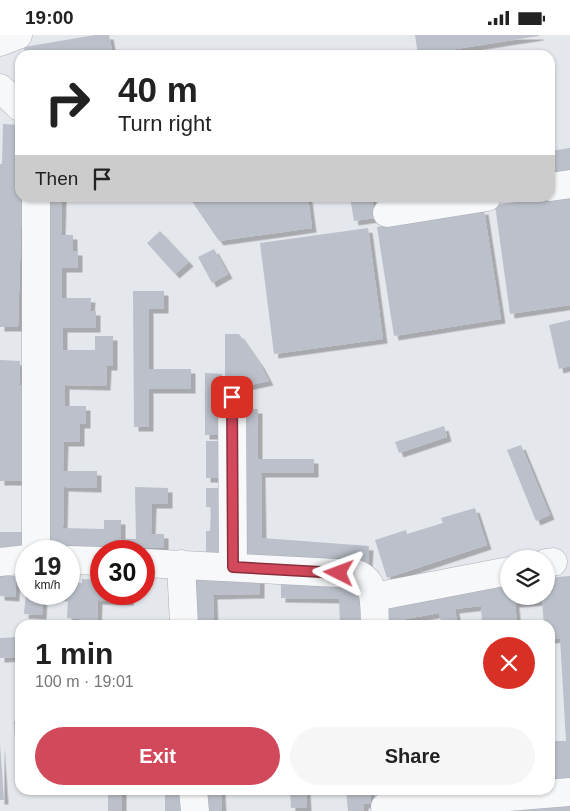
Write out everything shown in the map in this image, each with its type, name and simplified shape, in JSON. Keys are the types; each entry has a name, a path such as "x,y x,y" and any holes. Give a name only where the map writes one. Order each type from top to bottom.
{"street":[{"path":"0,42 18,35"},
{"path":"0,88 15,102"},
{"path":"555,186 570,184"},
{"path":"36,202 36,540"},
{"path":"387,213 456,202"},
{"path":"232,397 233,567"},
{"path":"0,562 15,560"},
{"path":"155,563 357,574 366,577 374,597 375,620"},
{"path":"181,564 184,620"},
{"path":"374,597 500,573"},
{"path":"555,793 570,792"},
{"path":"194,795 195,811"},
{"path":"385,803 520,795"}],"building":[{"path":"95,35 109,35 112,50 24,50 24,47"},
{"path":"415,35 539,35 450,50 417,50"},
{"path":"3,124 15,125 15,202 22,202 18,327 0,327 0,164 2,164"},
{"path":"570,148 570,170 555,173 555,150"},
{"path":"570,194 570,305 510,314 495,205 515,202 555,202 555,196"},
{"path":"42,202 62,202 61,235 73,235 73,251 78,251 78,268 62,268 62,298 91,298 90,311 96,311 96,328 63,328 63,350 95,350 95,336 113,336 113,366 107,366 106,386 65,385 65,406 86,406 86,424 80,424 80,442 64,442 63,471 97,471 97,488 64,487 63,528 104,529 104,520 121,520 121,539 136,539 135,487 168,488 168,504 152,504 151,534 164,534 164,548 155,548 155,540 90,540 90,547 80,547 80,540 47,540"},
{"path":"192,202 309,202 312,228 219,241"},
{"path":"351,202 373,202 375,218 354,221"},
{"path":"484,210 501,319 394,336 377,227"},
{"path":"368,228 383,339 274,354 260,243"},
{"path":"160,231 189,262 175,274 147,243"},
{"path":"214,249 228,274 212,283 198,257"},
{"path":"133,291 164,291 164,309 149,309 149,369 191,369 191,389 149,389 149,427 134,427"},
{"path":"570,320 570,366 559,369 549,325"},
{"path":"225,334 239,334 260,364 269,381 245,386 244,377 225,377"},
{"path":"0,360 20,361 19,385 24,385 22,481 0,481"},
{"path":"205,373 222,374 221,435 205,435"},
{"path":"239,409 258,409 258,459 314,459 314,473 261,473 262,538 369,546 368,564 240,555"},
{"path":"444,426 447,437 399,453 395,442"},
{"path":"206,441 226,441 226,478 206,478"},
{"path":"521,445 550,515 536,521 507,450"},
{"path":"206,488 219,488 219,531 222,531 221,554 206,554 206,531 210,531 211,507 206,507"},
{"path":"475,508 487,545 387,578 375,540 406,530 407,534 443,523 441,518"},
{"path":"0,532 22,532 22,540 15,540 15,547 0,547"},
{"path":"0,576 15,576 15,597 0,596"},
{"path":"570,576 570,782 555,783 555,741 566,741 560,638 555,638 555,620 544,620 542,605 555,605 555,577"},
{"path":"260,578 260,594 213,595 214,620 193,620 192,579"},
{"path":"82,579 90,579 90,605 98,605 97,620 67,618 68,605 80,605 80,583 82,583"},
{"path":"281,579 359,583 361,620 340,620 339,599 281,598"},
{"path":"500,583 500,605 515,605 517,620 482,620 481,606 455,609 457,620 441,620 439,613 400,620 381,620 380,606"},
{"path":"25,605 42,605 42,615 24,614"},
{"path":"15,637 15,657 0,658 0,638"},
{"path":"0,743 4,800 0,800"},
{"path":"108,795 122,795 122,811 108,811"},
{"path":"165,795 185,795 186,811 165,811"},
{"path":"199,795 221,795 222,811 200,811"},
{"path":"290,795 306,795 307,807 291,808"},
{"path":"346,795 370,795 371,803 364,804 364,811 348,811"},
{"path":"570,800 570,811 465,811"}],"route":[{"path":"232,397 233,567 339,573"}]}
